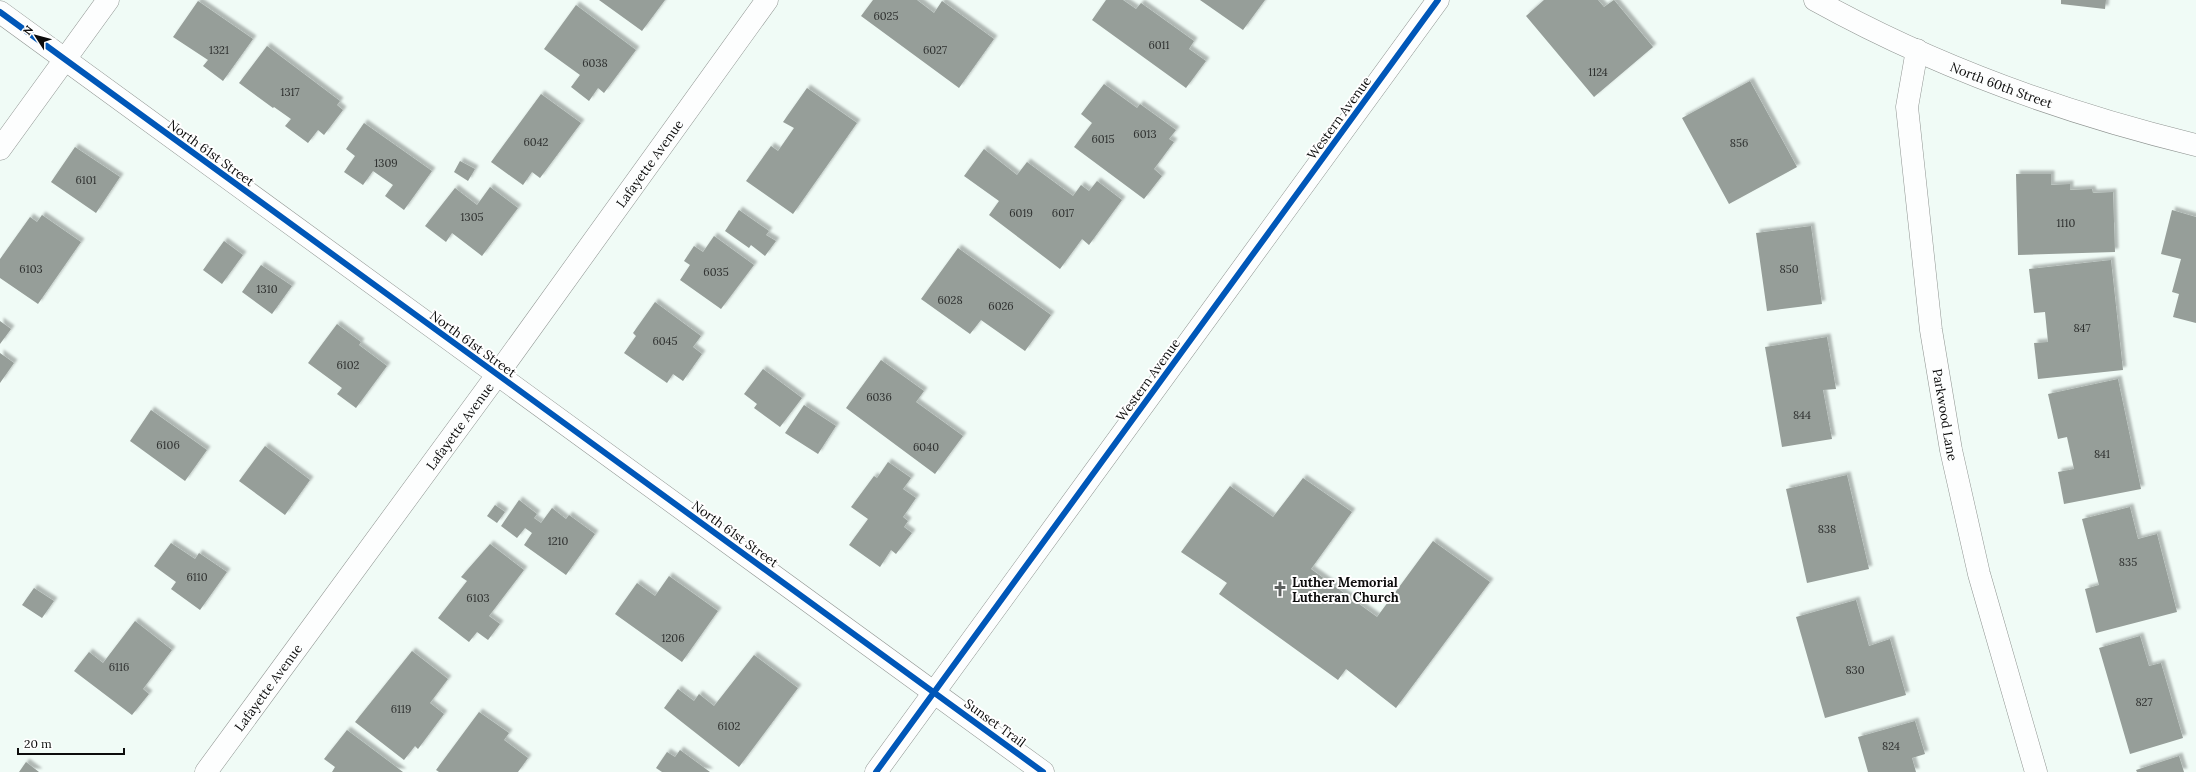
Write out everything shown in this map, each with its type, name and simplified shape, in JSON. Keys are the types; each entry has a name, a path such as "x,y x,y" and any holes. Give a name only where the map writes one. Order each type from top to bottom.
{"street":[{"path":"0,149 108,0"},
{"name":"Lafayette Avenue","path":"206,772 497,375 767,0"},
{"name":"Western Avenue","path":"876,772 1438,0"},
{"name":"North 60th Street","path":"1815,0 1961,70 2027,94 2139,131 2196,145"},
{"name":"North 61st Street","path":"0,12 934,692"},
{"name":"Parkwood Lane","path":"1917,50 1907,107 1931,330 1951,450 1979,574 2036,772"},
{"name":"Sunset Trail","path":"934,692 1042,772"}],"building":[{"path":"599,0 665,0 642,31"},
{"path":"873,0 917,0 934,13 942,1 994,39 959,88 861,16"},
{"path":"1106,0 1123,0 1136,9 1141,3 1194,41 1189,49 1206,61 1186,88 1092,20"},
{"path":"1200,0 1265,0 1243,30"},
{"path":"1544,0 1598,0 1604,7 1614,0 1653,47 1594,97 1526,16"},
{"path":"2061,0 2106,0 2105,9 2061,4"},
{"path":"198,1 253,39 223,81 203,66 208,60 173,37"},
{"path":"576,5 636,50 604,93 598,88 589,101 571,87 580,75 544,49"},
{"path":"267,46 340,101 337,105 343,110 324,135 318,130 308,143 285,126 291,119 274,107 273,108 239,83"},
{"path":"1750,81 1797,167 1729,204 1682,118"},
{"path":"1104,84 1137,108 1140,104 1176,130 1169,139 1174,142 1154,169 1162,176 1144,199 1074,147 1092,123 1081,114"},
{"path":"807,88 857,123 793,214 746,181 771,146 778,151 794,128 783,122"},
{"path":"541,94 581,123 540,178 532,172 523,185 491,162"},
{"path":"364,123 432,171 404,210 385,196 393,185 373,171 363,185 344,172 355,156 346,149"},
{"path":"75,147 120,177 96,213 51,182"},
{"path":"984,149 1017,175 1027,162 1073,196 1081,185 1089,191 1097,181 1122,200 1089,245 1082,239 1060,269 989,215 999,201 964,176"},
{"path":"460,161 475,169 468,181 454,172"},
{"path":"2016,174 2051,174 2051,185 2070,184 2070,190 2092,189 2093,193 2113,192 2115,252 2018,255"},
{"path":"490,187 518,208 482,256 452,233 446,242 425,226 455,188 477,205"},
{"path":"739,210 769,231 766,235 776,241 765,256 751,245 749,248 725,231"},
{"path":"2172,210 2196,217 2196,323 2173,317 2179,294 2172,292 2181,259 2161,254"},
{"path":"42,215 81,242 38,304 0,278 0,259 30,217 37,222"},
{"path":"1811,226 1822,304 1767,311 1756,233"},
{"path":"714,236 754,265 721,309 680,280 690,265 684,261 694,246 703,252"},
{"path":"224,241 243,255 222,284 203,270"},
{"path":"958,248 1051,315 1025,351 981,320 970,334 921,299"},
{"path":"2111,260 2123,370 2038,379 2034,343 2048,342 2045,312 2034,313 2029,269"},
{"path":"261,265 292,286 272,314 242,292"},
{"path":"655,302 701,336 693,347 702,354 683,381 673,374 667,383 624,353 636,336 633,333"},
{"path":"0,321 11,329 0,344"},
{"path":"337,324 361,342 359,345 387,366 356,408 337,394 342,388 308,363"},
{"path":"1827,337 1836,389 1823,390 1832,439 1782,447 1765,347"},
{"path":"0,353 14,363 0,383"},
{"path":"881,360 924,391 916,402 963,436 935,474 846,408"},
{"path":"763,369 802,398 780,427 754,408 757,404 744,394"},
{"path":"2118,379 2141,489 2064,504 2058,472 2074,469 2067,437 2058,439 2048,394"},
{"path":"804,405 836,426 818,454 785,433"},
{"path":"151,410 207,450 185,481 130,441"},
{"path":"265,446 310,480 285,515 239,481"},
{"path":"888,462 911,478 903,489 916,498 903,517 908,521 904,527 912,533 896,554 891,550 880,567 849,545 868,519 851,507 874,476 877,478"},
{"path":"1847,475 1869,569 1807,583 1786,489"},
{"name":"Luther Memorial Lutheran Church","path":"1303,478 1352,512 1311,569 1377,617 1433,541 1490,582 1396,708 1346,669 1338,680 1219,594 1227,583 1181,552 1230,486 1273,517"},
{"path":"519,500 537,514 534,518 541,523 552,508 566,519 569,515 595,534 566,575 524,545 532,533 525,528 517,538 501,526"},
{"path":"495,505 505,512 497,523 487,516"},
{"path":"2130,507 2138,539 2157,534 2177,612 2096,633 2085,589 2099,585 2082,519"},
{"path":"171,543 195,559 199,553 227,572 200,610 171,589 176,582 154,566"},
{"path":"490,544 524,570 489,616 500,624 488,640 477,632 469,642 438,618 467,581 461,577"},
{"path":"669,576 718,611 682,662 615,614 637,583 655,596"},
{"path":"34,588 54,601 42,618 22,605"},
{"path":"1856,600 1869,646 1890,639 1906,695 1825,718 1796,617"},
{"path":"135,621 172,650 143,689 149,694 132,715 74,671 89,652 103,663"},
{"path":"2140,636 2149,666 2161,663 2183,738 2130,754 2099,648"},
{"path":"412,651 448,679 430,703 444,714 418,749 415,746 404,760 355,722"},
{"path":"754,655 798,688 739,767 664,708 678,689 694,701 699,694 714,706"},
{"path":"479,712 509,733 504,740 528,758 518,772 439,772 436,770"},
{"path":"1915,721 1925,754 1912,758 1916,772 1868,772 1858,737"},
{"path":"347,730 403,772 332,772 335,767 324,759"},
{"path":"680,750 710,772 662,772 656,768 667,752 675,757"},
{"path":"2179,756 2184,772 2137,772 2136,770"},
{"path":"26,762 39,772 19,772"}],"cycle path":[{"path":"876,772 1438,0"},
{"path":"0,12 1043,772"}],"place":[{"name":"Luther Memorial Lutheran Church","path":"1280,589"}]}
